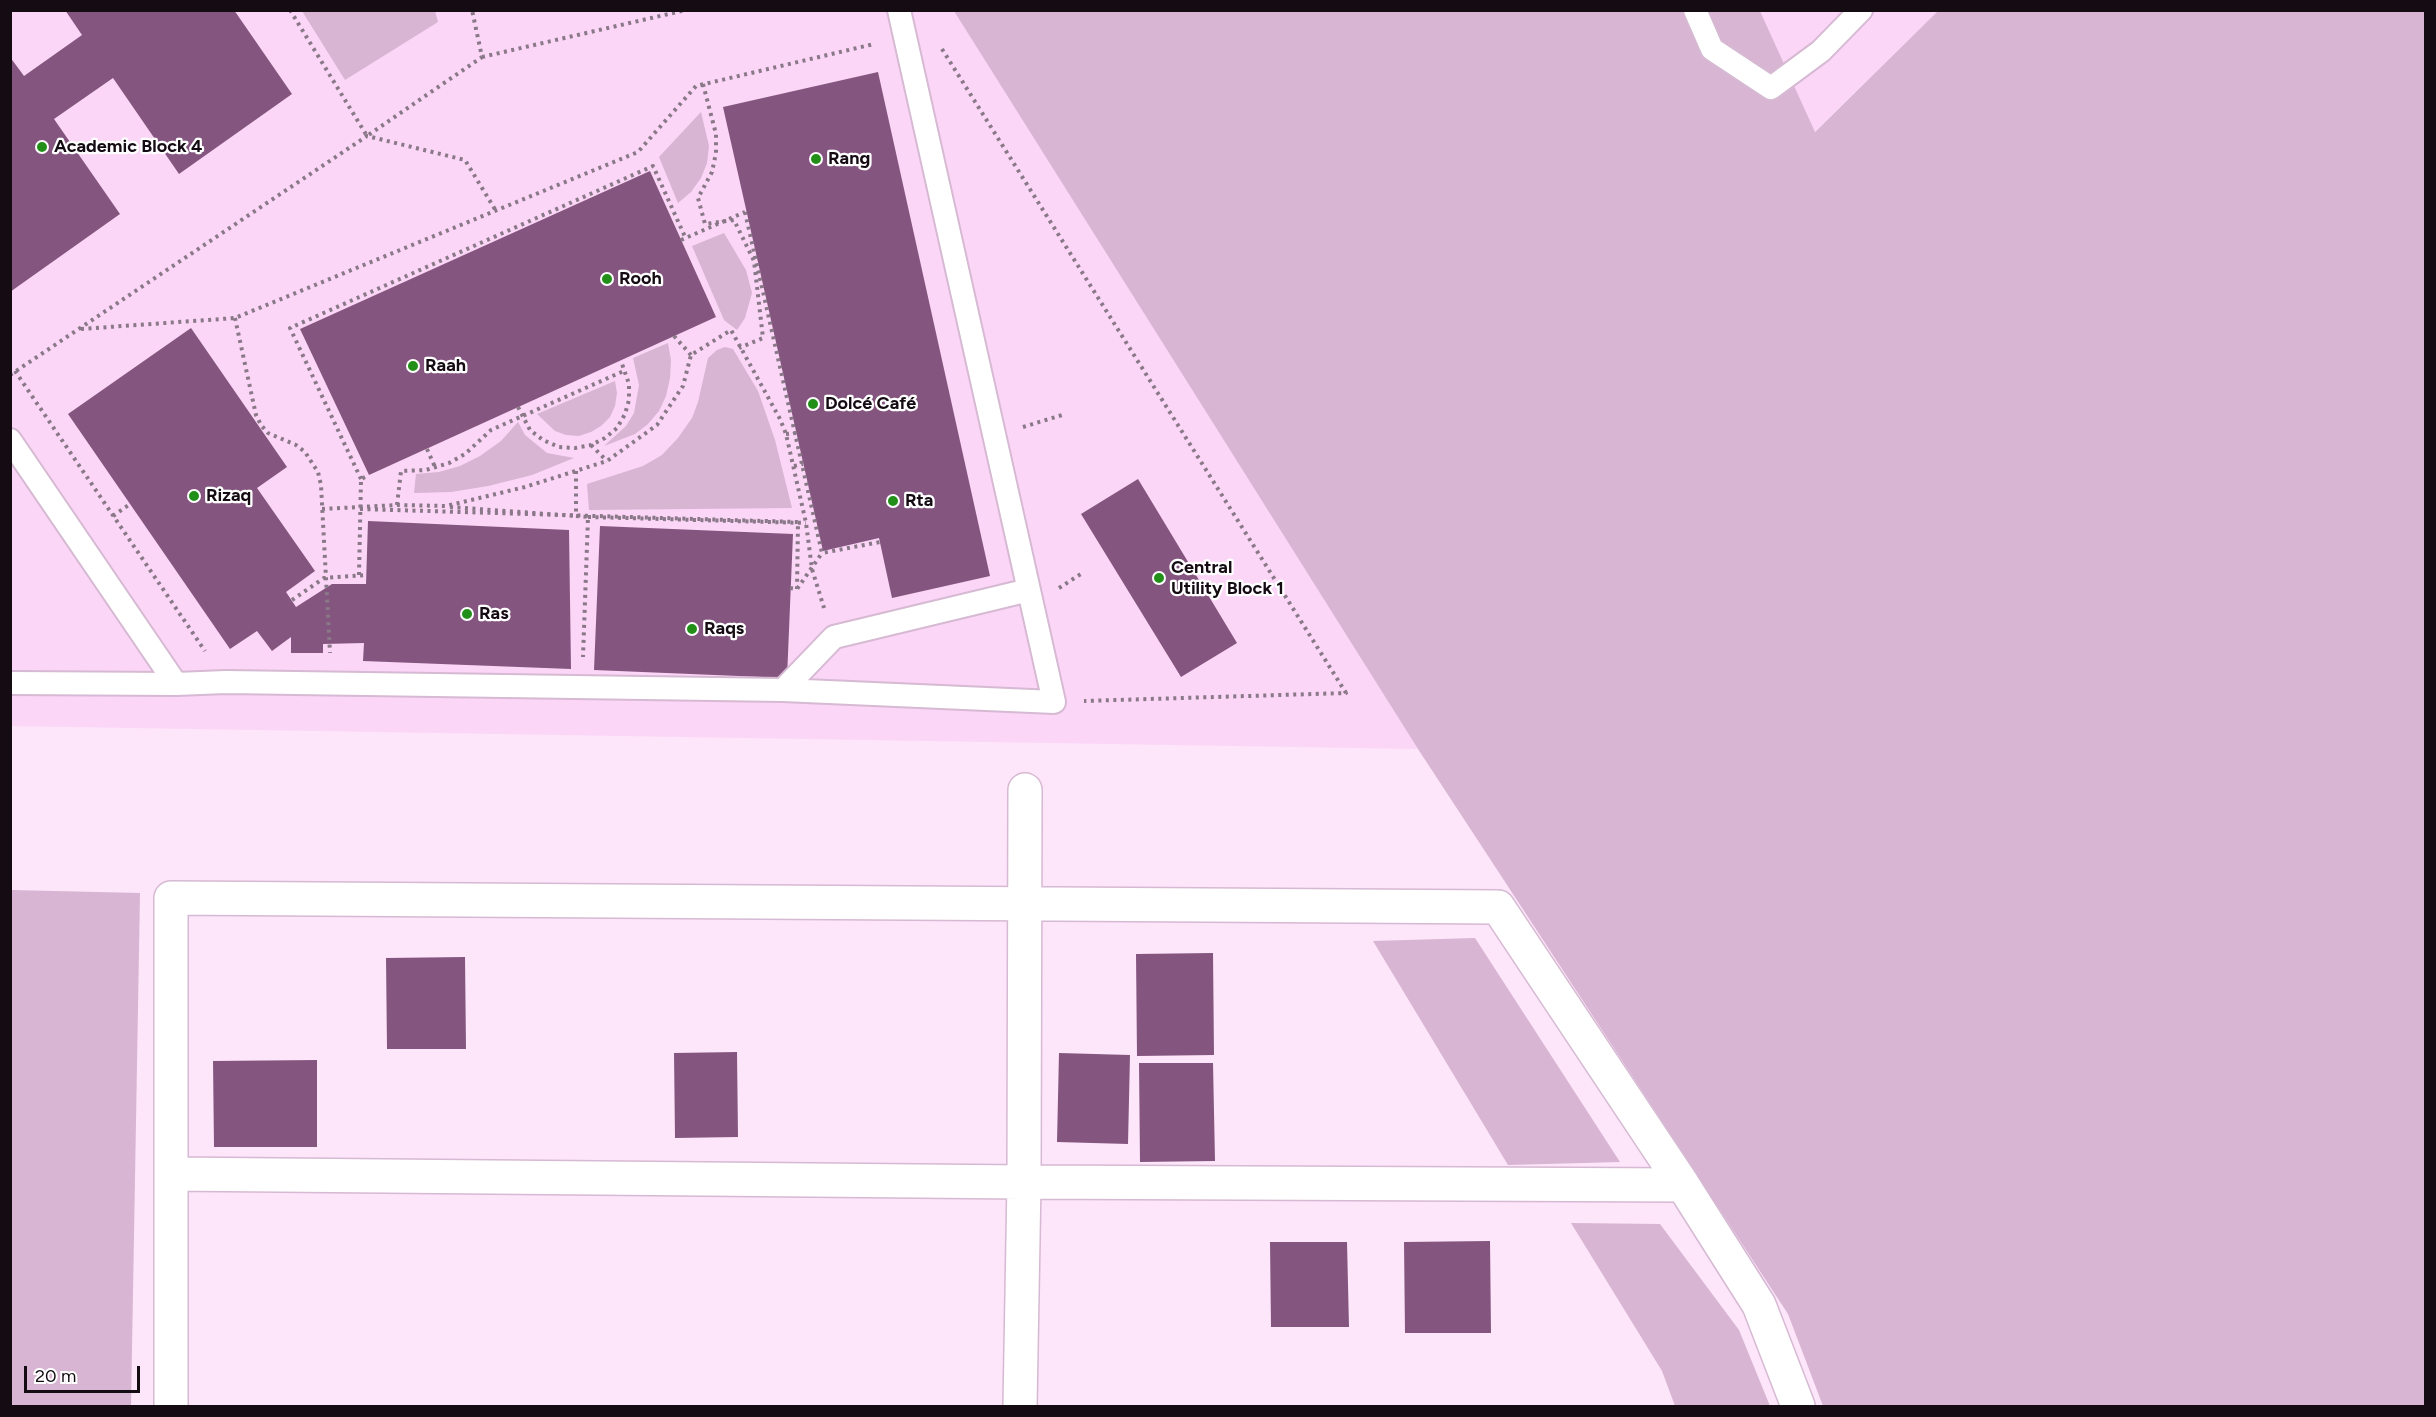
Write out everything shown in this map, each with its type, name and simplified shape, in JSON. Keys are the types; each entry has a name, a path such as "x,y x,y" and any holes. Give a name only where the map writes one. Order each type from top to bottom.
{"street":[{"path":"1020,1407 1024,1182 1025,790"},
{"path":"171,1407 171,898 1498,907 1683,1185 1759,1305 1798,1407"},
{"path":"171,1174 1683,1185"}],"lane":[{"path":"10,683 226,682 783,690 1053,702 899,10"},
{"path":"1695,10 1712,48 1771,88 1821,51 1861,10"},
{"path":"10,440 176,684"},
{"path":"783,690 834,637 1029,590"}],"path":[{"path":"290,10 367,136 465,160 496,211"},
{"path":"472,10 482,57"},
{"path":"10,375 482,57 686,10"},
{"path":"81,329 235,318 638,152 696,86 904,37"},
{"path":"937,41 1346,693 1053,702"},
{"path":"702,84 716,134 716,153 712,172 698,198 705,224 734,220 754,261 763,338 739,348"},
{"path":"359,574 361,479 290,328 653,166 683,239 745,212 822,554"},
{"path":"235,318 256,416 268,433 296,445 312,461 321,485 332,684"},
{"path":"446,506 525,487 607,461 657,426 683,386 691,355 731,330 786,434 806,523 812,569 834,637"},
{"path":"674,336 691,355"},
{"path":"518,408 530,430 543,440 559,447 575,448 591,445 605,438 616,428 625,414 629,400 629,384 621,361"},
{"path":"397,505 401,471 426,470 465,454 491,430 626,370"},
{"path":"15,371 226,682"},
{"path":"994,435 1062,416"},
{"path":"786,434 796,433"},
{"path":"591,445 607,461"},
{"path":"427,449 435,467"},
{"path":"794,466 803,464"},
{"path":"576,471 576,516"},
{"path":"361,479 369,475"},
{"path":"113,516 130,504"},
{"path":"322,509 397,505 446,506 588,517 806,523"},
{"path":"360,509 798,522 797,589"},
{"path":"582,687 588,517"},
{"path":"797,589 822,554 880,542"},
{"path":"292,600 324,578 366,574"},
{"path":"790,588 797,589"}],"shaded area":[{"path":"954,10 1418,749 11,726 11,11"},
{"path":"302,11 435,11 438,22 345,80"},
{"path":"954,11 1760,11 1815,132 1938,11 2425,11 2425,1406 1823,1406 1788,1314 1418,749"},
{"path":"1760,11 1938,11 1814,132"},
{"path":"701,112 709,146 707,163 701,178 691,192 678,203 659,157"},
{"path":"724,233 746,270 752,293 745,318 737,330 724,320 692,246"},
{"path":"668,343 671,360 670,378 666,396 659,411 635,434 604,446 626,426 634,413 639,385 633,358"},
{"path":"725,347 733,349 758,391 775,440 792,508 589,510 587,484 643,466 662,455 678,438 692,418 698,402 708,358 717,350"},
{"path":"615,381 617,393 610,417 591,432 579,436 566,435 555,431 537,414"},
{"path":"518,422 525,435 547,453 574,458 532,475 488,486 451,492 414,493 416,474 439,472 460,466 480,456 501,441"},
{"path":"11,890 140,893 131,1406 11,1406"},
{"path":"1475,938 1620,1162 1508,1165 1373,941"},
{"path":"1571,1223 1660,1224 1739,1330 1770,1406 1675,1406 1662,1371"}],"building":[{"name":"Academic Block 4","path":"65,10 234,10 292,94 179,174 113,78 54,119 120,214 10,292 10,57 24,76 82,35"},
{"path":"878,72 990,576 892,598 879,538 823,551 723,107"},
{"path":"650,171 716,317 369,475 300,329"},
{"name":"Rizaq","path":"191,328 287,467 257,488 315,571 286,592 296,607 332,584 366,584 368,521 569,530 571,669 363,661 364,643 323,644 323,653 291,653 291,637 272,651 257,631 230,649 68,414"},
{"name":"Central Utility Block 1","path":"1138,479 1237,643 1181,677 1081,514"},
{"name":"Raqs","path":"600,526 793,534 787,678 594,670"},
{"path":"1213,953 1214,1055 1137,1056 1136,954"},
{"path":"465,957 466,1049 387,1049 386,958"},
{"path":"737,1052 738,1137 675,1138 674,1053"},
{"path":"1059,1053 1130,1055 1128,1144 1057,1142"},
{"path":"317,1060 317,1147 214,1147 213,1061"},
{"path":"1139,1063 1213,1063 1215,1161 1140,1162"},
{"path":"1490,1241 1491,1333 1405,1333 1404,1242"},
{"path":"1270,1242 1347,1242 1349,1327 1271,1327"}],"place":[{"name":"Academic Block 4","path":"42,147"},
{"name":"Rang","path":"816,159"},
{"name":"Rooh","path":"607,279"},
{"name":"Raah","path":"413,366"},
{"name":"Dolcé Café","path":"813,404"},
{"name":"Rizaq","path":"194,496"},
{"name":"Rta","path":"893,501"},
{"name":"Central Utility Block 1","path":"1159,578"},
{"name":"Ras","path":"467,614"},
{"name":"Raqs","path":"692,629"}]}
